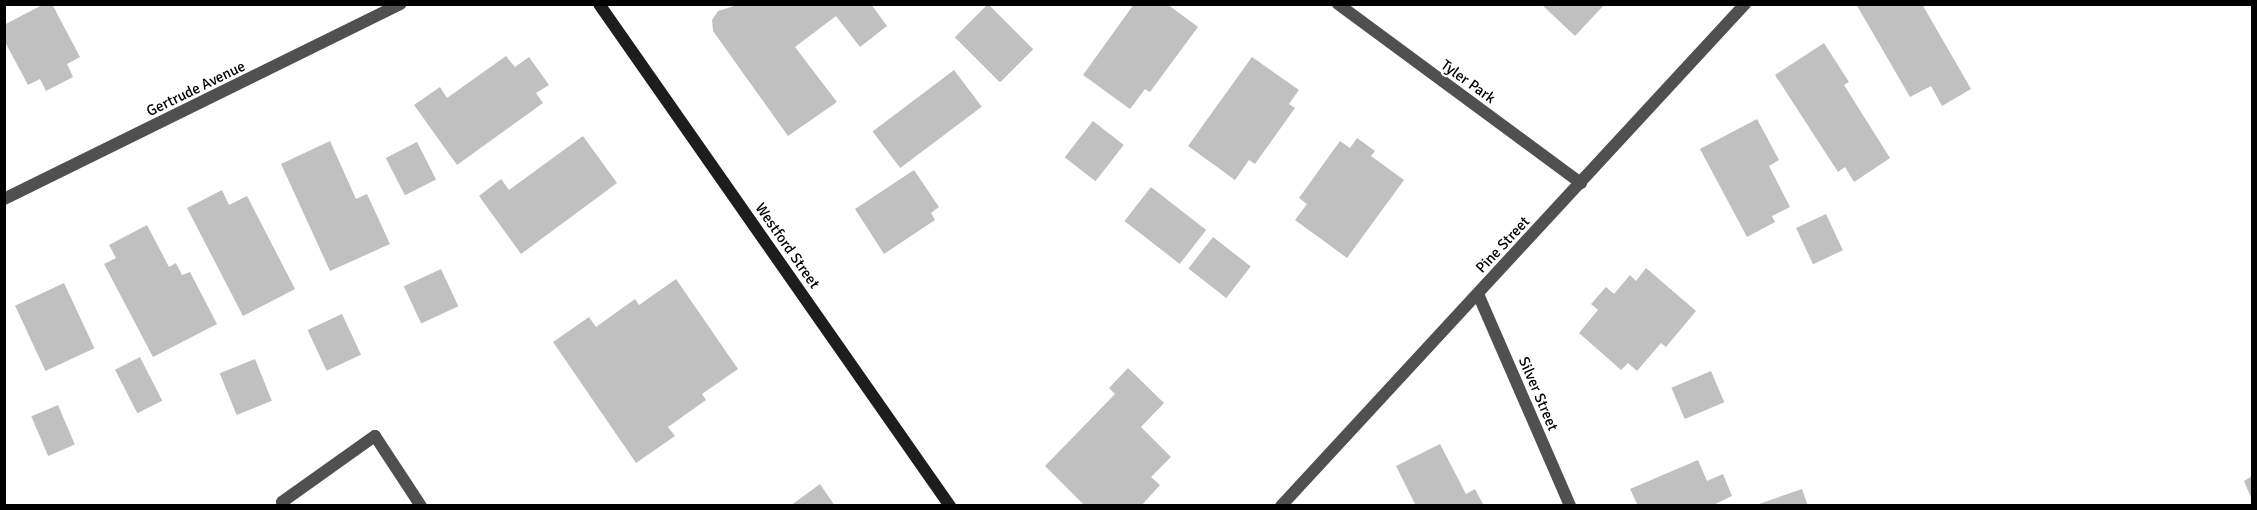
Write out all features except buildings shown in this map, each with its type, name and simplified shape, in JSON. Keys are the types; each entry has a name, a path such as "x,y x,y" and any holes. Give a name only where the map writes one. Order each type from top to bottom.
{"main road":[{"name":"Westford Street","path":"599,4 950,506"}],"street":[{"name":"Gertrude Avenue","path":"4,200 401,4"},
{"name":"Tyler Park","path":"1338,4 1581,183"},
{"name":"Pine Street","path":"1281,506 1745,4"},
{"name":"Silver Street","path":"1478,294 1570,506"},
{"path":"284,506 282,502 375,436 421,506"}]}
